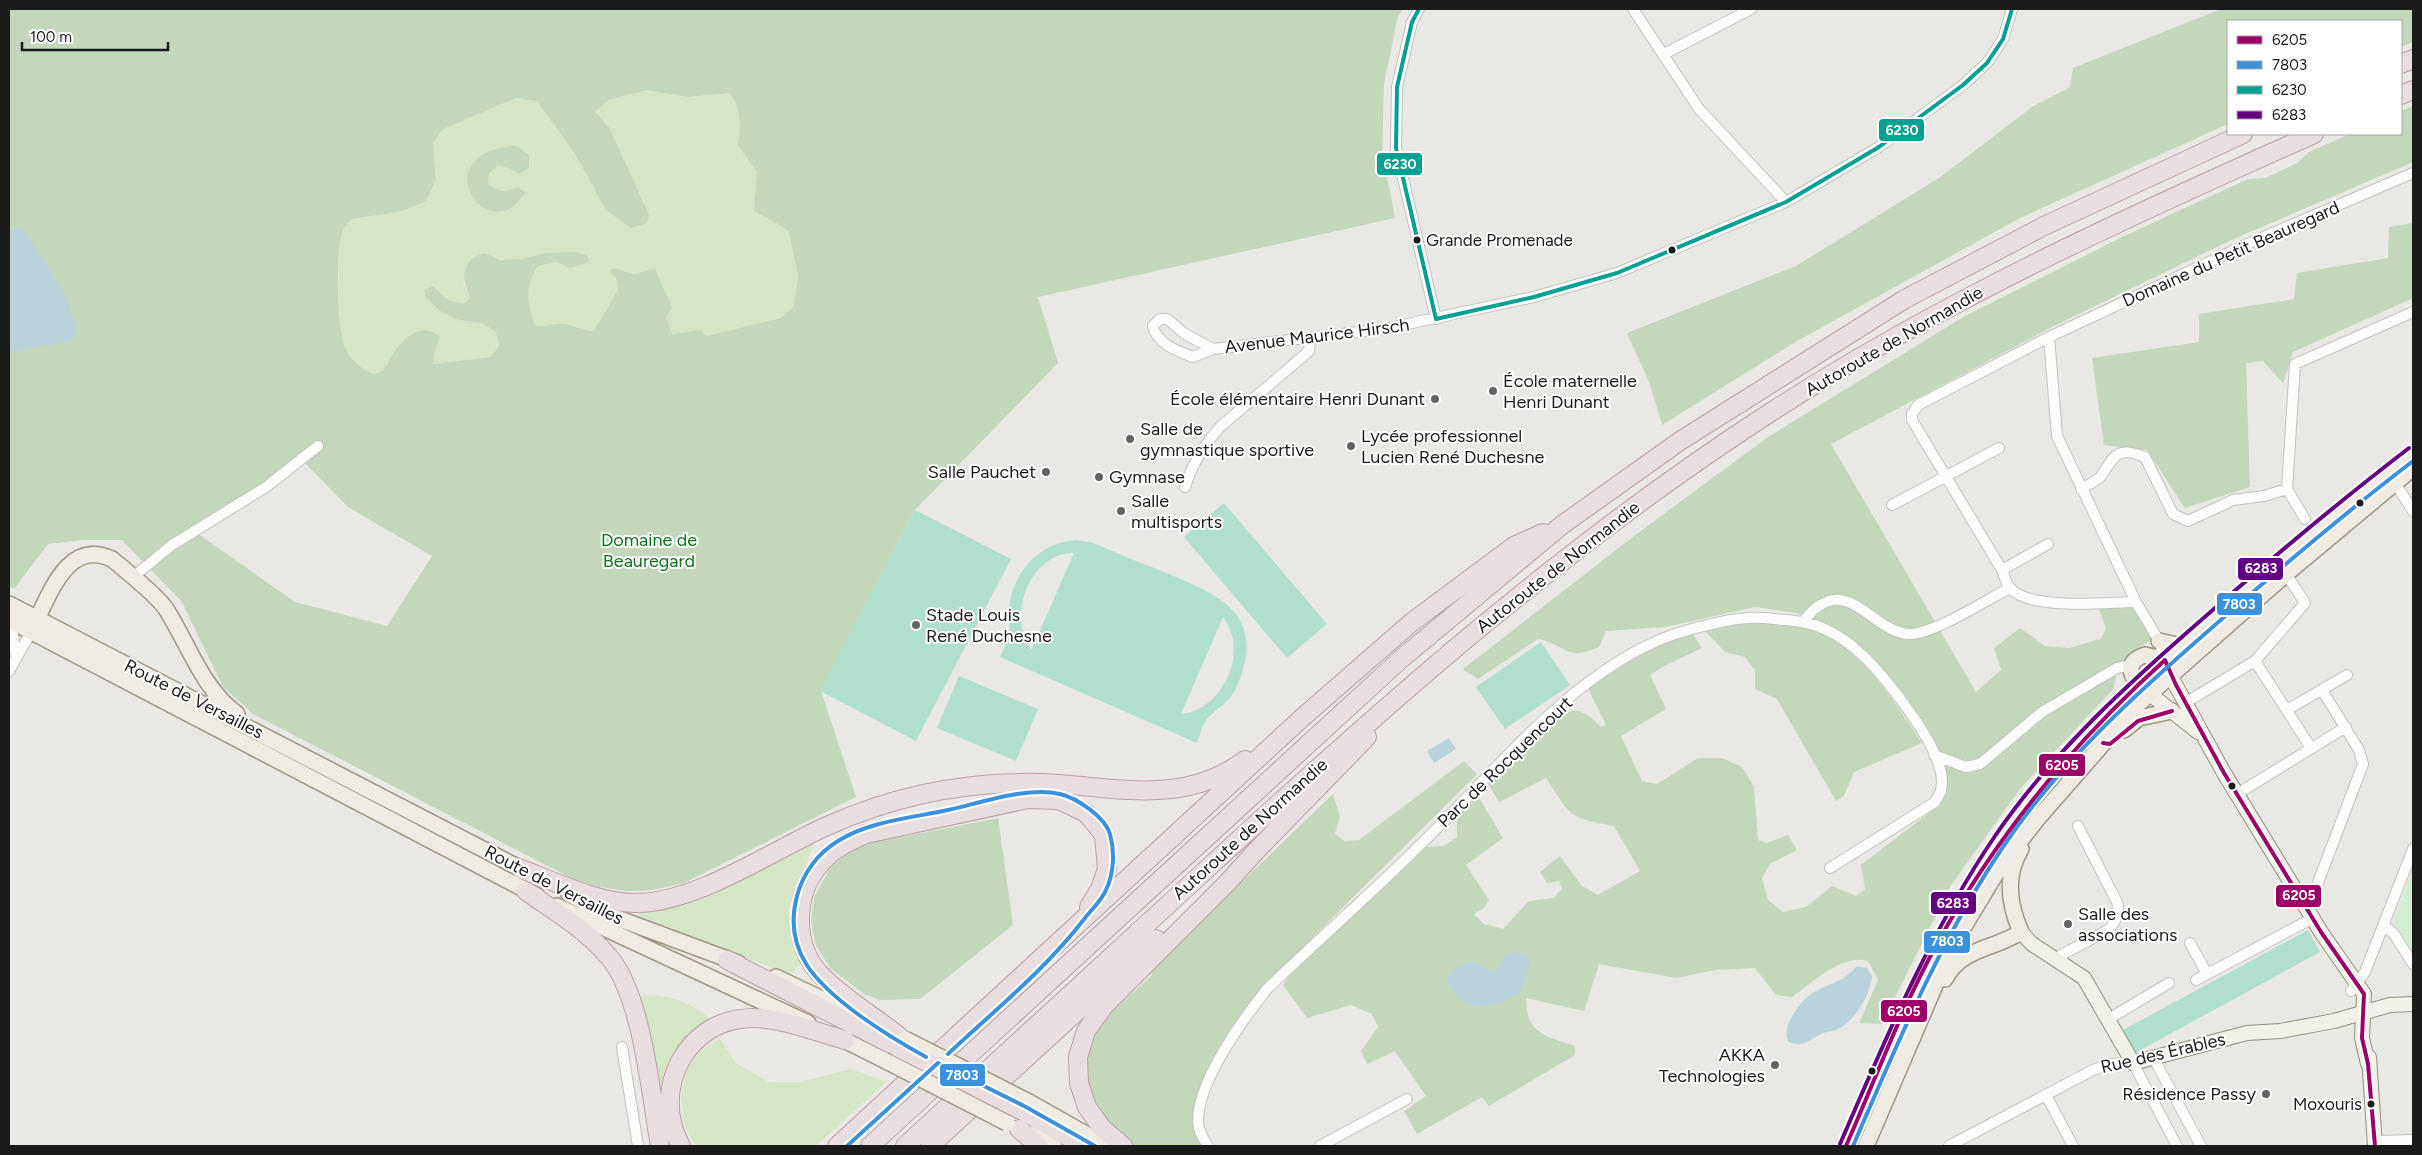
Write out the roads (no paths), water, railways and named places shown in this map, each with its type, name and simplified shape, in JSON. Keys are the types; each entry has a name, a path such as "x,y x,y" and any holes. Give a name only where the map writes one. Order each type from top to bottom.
{"highway":[{"name":"Autoroute de Normandie","path":"870,1146 1401,659 1562,525 1680,440 1905,299 2044,226 2241,135"},
{"name":"Autoroute de Normandie","path":"905,1146 1260,820 1384,710 1499,611 1617,519 1771,412 1918,324 2053,253 2312,135"},
{"path":"838,1145 1304,717 1412,622 1514,546 1562,525"},
{"path":"1123,1146 1102,1128 1087,1106 1080,1083 1078,1057 1086,1031 1104,1006 1227,884 1256,851 1365,740 1384,710"},
{"path":"521,869 600,897 633,903 662,901 695,891 828,825 883,804 950,788 1020,782 1085,786 1127,792 1156,792 1194,786 1222,775 1242,762 1293,722 1304,717"},
{"path":"901,1041 822,975 805,951 799,918 804,892 821,862 842,845 866,834 1028,799 1060,800 1086,813 1104,836 1108,869 1100,889 1058,944"},
{"path":"930,1146 1222,878 1256,851"},
{"path":"526,891 596,943 611,958 624,979 636,1016 660,1146"},
{"path":"726,960 901,1041 1025,1106 1084,1146"},
{"path":"681,1146 670,1120 671,1082 683,1054 704,1033 722,1023 753,1018 773,1020 845,1040"},
{"path":"1013,1126 1039,1146"}],"main road":[{"path":"1846,1146 1922,974 1953,916 2002,838 2041,788 2081,742 2137,684 2354,497 2413,453"},
{"path":"1866,1146 1917,1024 1964,922 2000,867 2039,817 2103,744 2170,675 2286,574 2413,468"},
{"path":"34,625 66,568 78,557 90,553 102,554 112,559 165,608 196,664 224,705 268,738"},
{"name":"Route de Versailles","path":"9,604 34,625 526,891 845,1040 1054,1146"},
{"name":"Route de Versailles","path":"9,620 34,625 268,738 609,915 726,960"},
{"path":"2159,641 2181,646"},
{"path":"2150,694 2137,684 2131,675 2132,665 2138,657 2145,655 2165,660"},
{"path":"2165,660 2170,675"},
{"path":"2103,744 2110,744 2129,725 2140,718 2172,711"},
{"path":"1917,1024 1925,1019 1946,977 1956,962 1967,954 2021,932 2012,903 2010,878 2015,861 2039,817"},
{"path":"1025,1106 1108,1146"}],"street":[{"path":"1419,9 1412,22 1397,87 1396,148 1436,319"},
{"path":"1633,9 1699,109 1786,202"},
{"path":"1664,54 1751,9"},
{"name":"Avenue Maurice Hirsch","path":"1213,349 1184,334 1167,320 1160,319 1153,326 1155,335 1182,353 1193,357 1213,349 1310,339 1384,329 1436,319 1534,297 1617,273 1786,202 1879,147 1963,85 1987,63 2003,39 2012,9"},
{"name":"Domaine du Petit Beauregard","path":"2010,588 2002,570 1912,420 1914,409 2049,337 2254,241 2413,173"},
{"path":"2305,519 2286,489 2295,364 2413,312"},
{"path":"2049,337 2057,436 2136,602 2159,641 2165,660"},
{"path":"1186,486 1201,451 1210,438 1309,351 1310,339"},
{"path":"133,578 172,545 266,488 318,446"},
{"path":"1892,505 1998,448"},
{"path":"2081,488 2100,478 2108,463 2116,455 2131,451 2145,457 2173,514 2188,521 2233,500 2264,496 2286,489"},
{"path":"2395,483 2413,511"},
{"path":"2002,570 2048,544"},
{"path":"2185,703 2255,661 2305,603 2286,574"},
{"path":"1803,622 1818,605 1828,601 1850,602 1900,633 1914,634 1933,628 2010,588 2030,600 2059,604 2136,602"},
{"name":"Parc de Rocquencourt","path":"1208,1146 1197,1123 1202,1094 1224,1052 1248,1013 1268,988 1423,842 1507,755 1576,693 1621,658 1669,635 1729,619 1753,617 1803,622 1824,629 1850,644 1870,662 1907,707 1934,755 1941,778 1941,789 1935,802 1830,868"},
{"path":"9,671 34,625"},
{"path":"9,630 13,635 16,658"},
{"path":"2255,661 2311,748"},
{"path":"1934,755 1966,767 1980,764 2042,712 2118,668 2132,665"},
{"path":"2170,675 2202,736 2322,932 2333,960 2355,987 2364,1013 2362,1038 2368,1064 2375,1144 2413,1140"},
{"path":"2287,710 2347,676"},
{"path":"2196,980 2310,913 2363,764 2359,750 2322,690"},
{"path":"2150,694 2202,736"},
{"path":"2237,794 2346,727"},
{"path":"2054,959 2110,929 2117,918 2118,904 2078,826"},
{"path":"2355,987 2365,972 2413,850"},
{"path":"2384,925 2394,934 2413,964"},
{"path":"2021,932 2032,944 2084,978 2177,1146"},
{"path":"2190,943 2207,974"},
{"path":"2107,1020 2169,983"},
{"name":"Rue des Érables","path":"1949,1146 2091,1071 2109,1064 2133,1064 2246,1033 2280,1031 2334,1021 2364,1013 2391,1011 2413,1004"},
{"path":"622,1047 638,1146"},
{"path":"2154,1059 2201,1146"},
{"path":"2046,1095 2073,1146"},
{"path":"1320,1146 1407,1099"}],"water":[{"path":"17,228 23,230 48,266 71,309 76,334 67,342 9,352 9,231"},
{"path":"1449,738 1456,749 1434,763 1427,751"},
{"path":"1510,952 1525,954 1530,962 1521,992 1503,1002 1476,1006 1462,1000 1451,990 1447,982 1449,976 1456,969 1471,962 1491,971 1497,971 1504,956"},
{"path":"1857,966 1867,968 1872,976 1871,983 1865,999 1849,1021 1836,1030 1823,1033 1802,1044 1789,1042 1787,1030 1789,1023 1801,1004 1814,992 1842,979"}],"place":[{"name":"Grande Promenade","path":"1417,240"},
{"name":"École maternelle Henri Dunant","path":"1493,391"},
{"name":"École élémentaire Henri Dunant","path":"1435,399"},
{"name":"Salle de gymnastique sportive","path":"1130,439"},
{"name":"Lycée professionnel Lucien René Duchesne","path":"1351,446"},
{"name":"Salle Pauchet","path":"1046,472"},
{"name":"Gymnase","path":"1099,477"},
{"name":"Salle multisports","path":"1121,511"},
{"name":"Stade Louis René Duchesne","path":"916,625"},
{"name":"Salle des associations","path":"2068,924"},
{"name":"AKKA Technologies","path":"1775,1065"},
{"name":"Résidence Passy","path":"2266,1094"},
{"name":"Moxouris","path":"2371,1104"}],"park label":[{"name":"Domaine de Beauregard","path":"649,550"}]}
